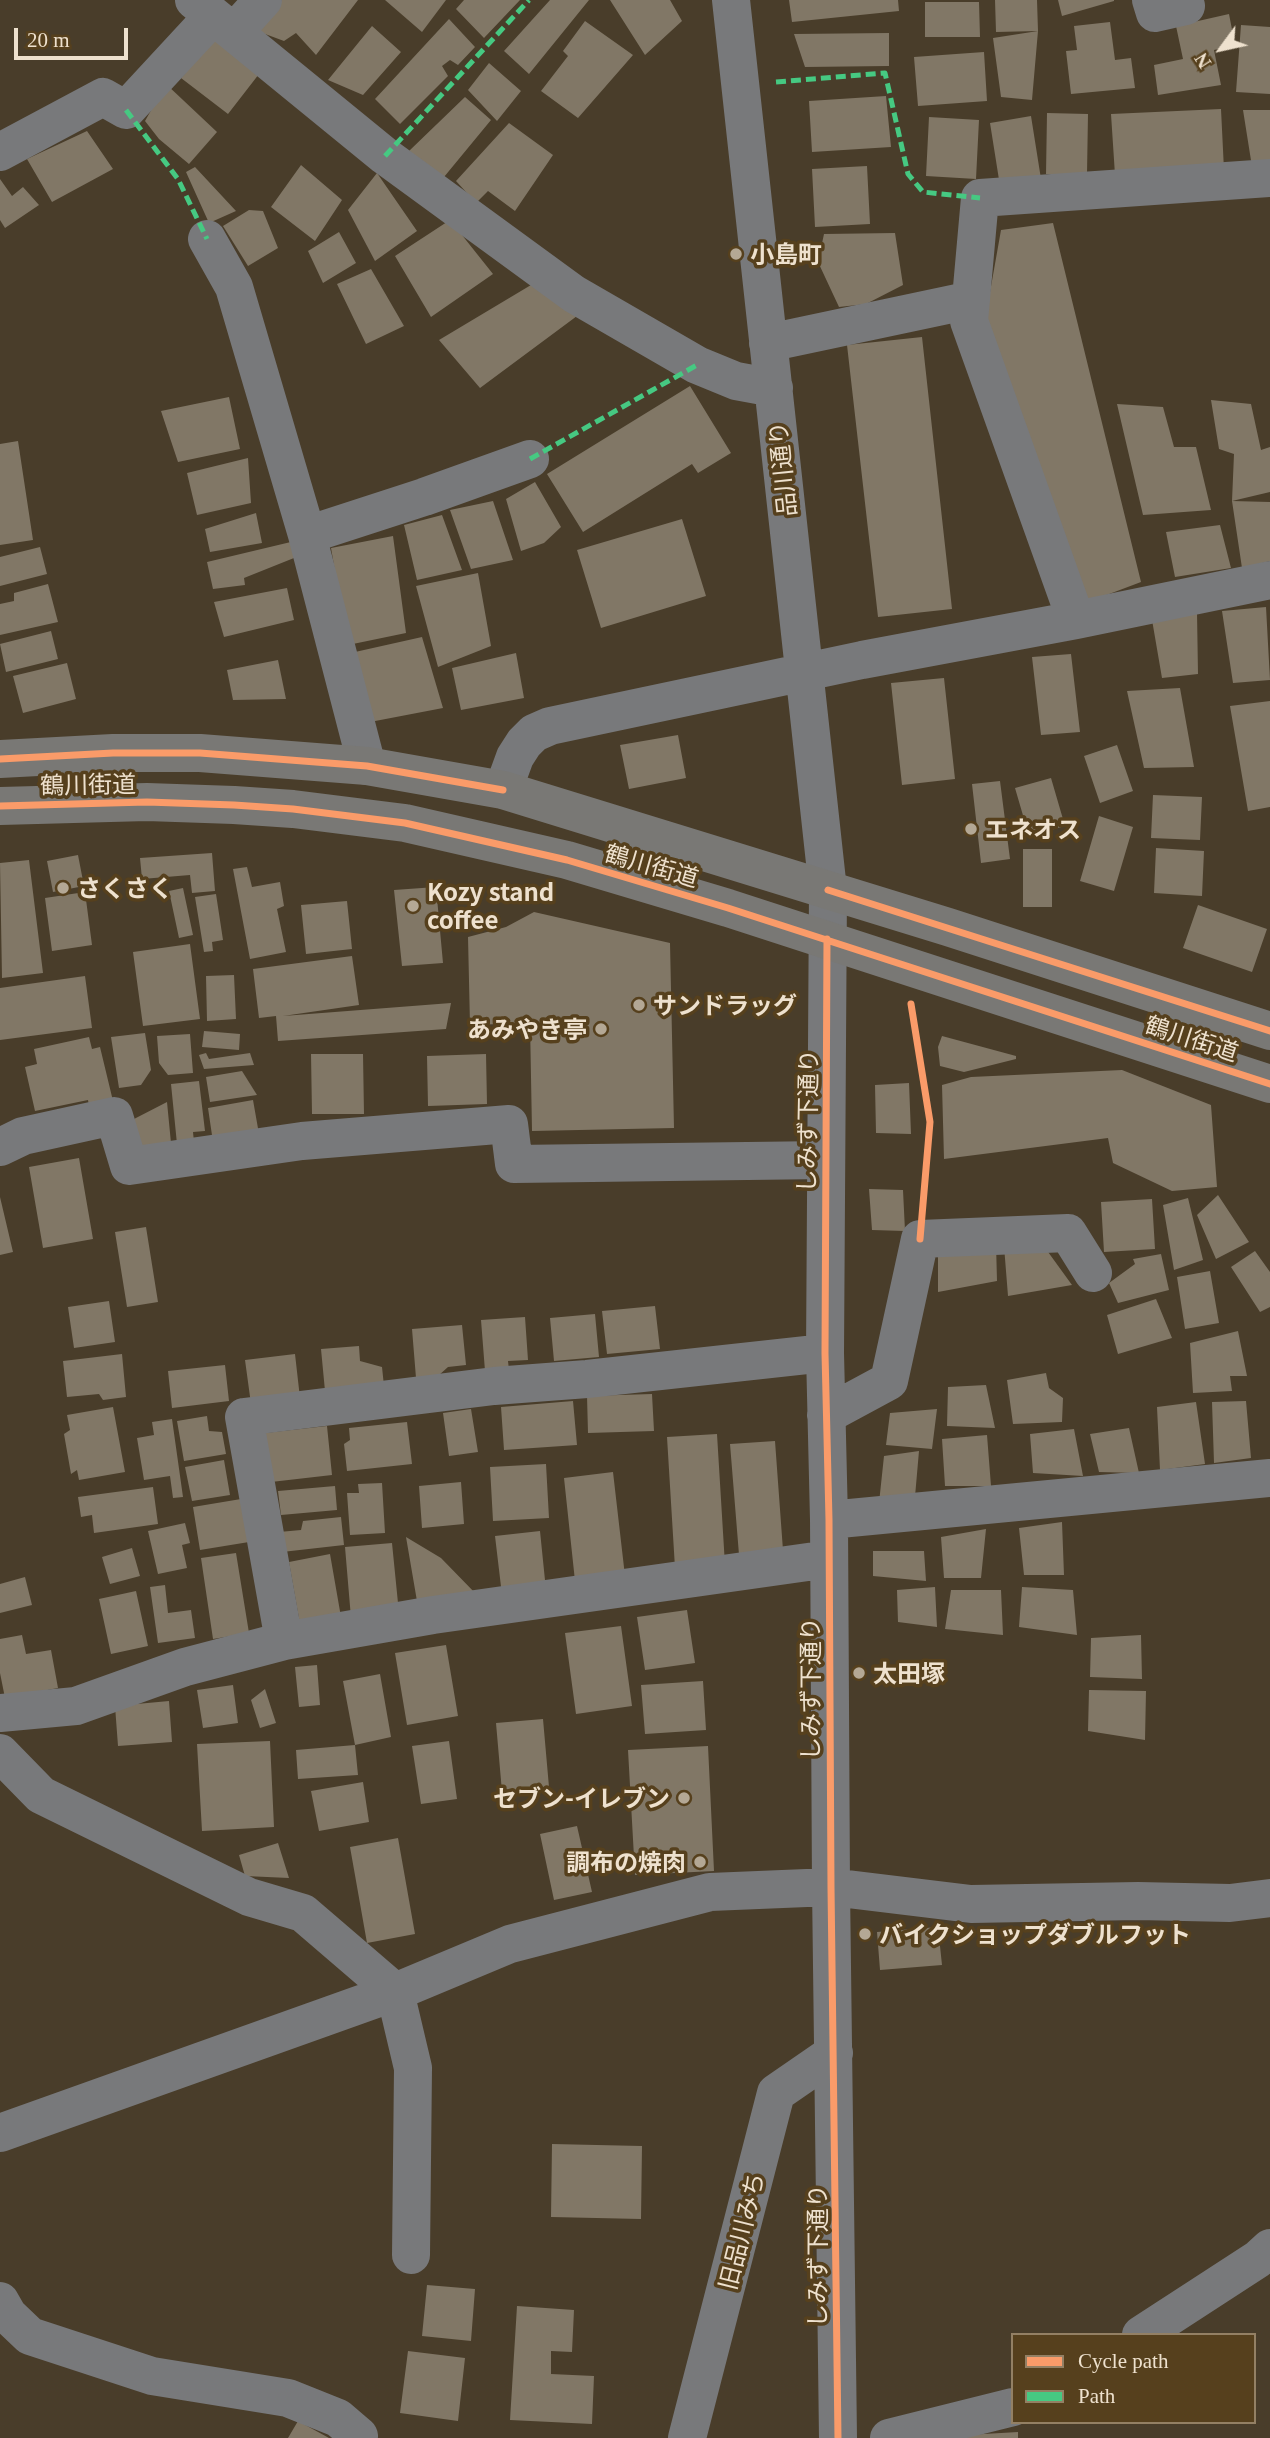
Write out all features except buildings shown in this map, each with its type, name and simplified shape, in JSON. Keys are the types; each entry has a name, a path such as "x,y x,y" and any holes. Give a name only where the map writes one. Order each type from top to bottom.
{"main road":[{"name":"鶴川街道","path":"0,759 113,753 200,753 367,766 503,790 1270,1031"},
{"name":"鶴川街道","path":"0,806 147,802 234,805 293,809 405,823 567,860 827,939 1270,1084"}],"street":[{"path":"0,152 103,97 126,110 214,16 263,0"},
{"name":"品川通り","path":"731,0 828,890 827,939"},
{"path":"214,16 385,156 574,294 697,365 736,381 774,388"},
{"path":"1076,620 969,321 980,198 1258,178"},
{"path":"207,239 234,287 307,535 367,766"},
{"path":"768,343 971,300"},
{"path":"307,535 530,459"},
{"path":"503,790 515,757 524,743 534,733 550,726 804,672 1270,580"},
{"name":"しみず下通り","path":"827,939 825,1353 830,1520 831,1888 838,2438"},
{"path":"0,1147 23,1136 114,1116 129,1166 302,1141 509,1124 514,1164 825,1160"},
{"path":"826,1415 889,1381 920,1239 1068,1233 1093,1273"},
{"path":"284,1641 244,1417 494,1386 587,1379 825,1353"},
{"path":"830,1520 1270,1478"},
{"path":"0,1713 76,1706 185,1667 284,1641 433,1615 829,1559"},
{"path":"0,1753 41,1795 249,1897 303,1913 395,1992 413,2067 411,2255"},
{"path":"0,2133 395,1992 510,1944 710,1892 831,1888 971,1904 1138,1901 1230,1903 1270,1898"},
{"name":"旧品川みち","path":"687,2438 776,2093 834,2053"},
{"path":"1145,2333 1258,2259 1270,2248"},
{"path":"0,2301 8,2315 30,2336 152,2376 288,2398 338,2418 366,2437"},
{"path":"889,2438 1011,2408"}],"marked path":[{"path":"385,156 529,0"},
{"path":"776,82 885,73 908,174 923,192 980,198"},
{"path":"126,110 178,179 207,239"},
{"path":"530,459 697,365"}],"cycle path":[{"path":"0,759 113,753 200,753 367,766 503,790"},
{"path":"0,806 147,802 234,805 293,809 405,823 567,860 728,908 1270,1084"},
{"path":"828,890 1270,1031"},
{"path":"827,939 825,1353 838,2438"},
{"path":"911,1004 930,1122 920,1239"}],"place":[{"name":"小島町","path":"736,254"},
{"name":"エネオス","path":"971,829"},
{"name":"さくさく","path":"63,888"},
{"name":"Kozy stand coffee","path":"413,906"},
{"name":"サンドラッグ","path":"639,1005"},
{"name":"あみやき亭","path":"601,1029"},
{"name":"太田塚","path":"859,1673"},
{"name":"セブン-イレブン","path":"684,1798"},
{"name":"調布の焼肉","path":"700,1862"},
{"name":"バイクショップダブルフット","path":"865,1934"}]}
